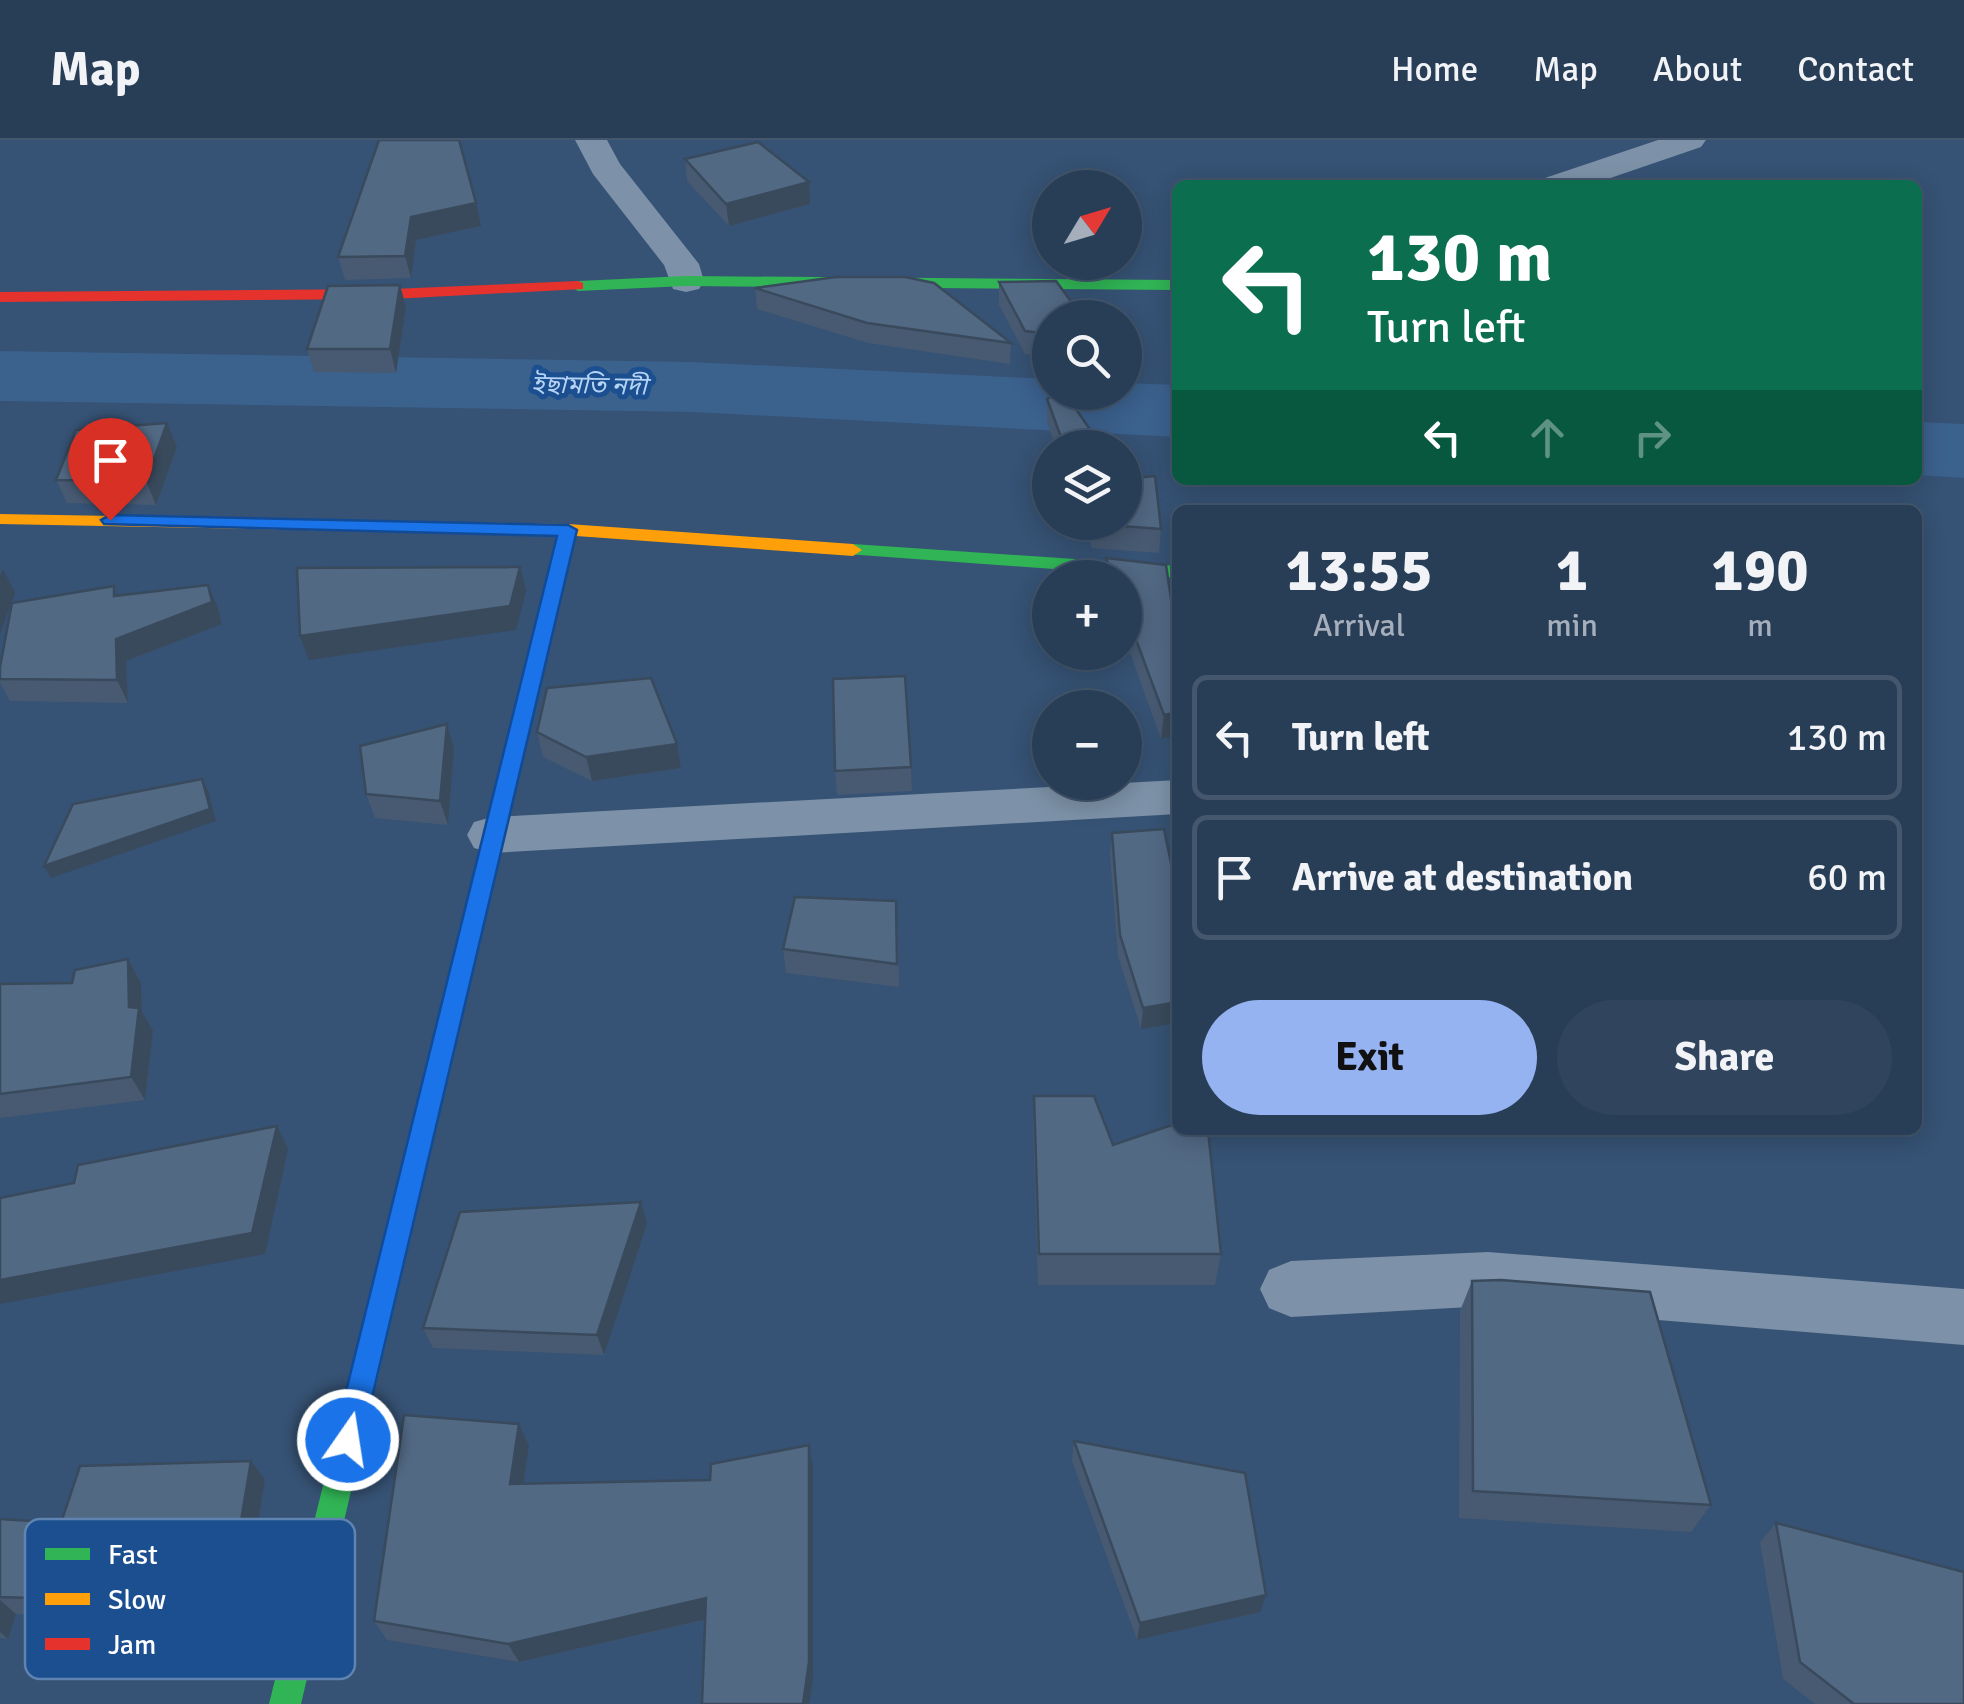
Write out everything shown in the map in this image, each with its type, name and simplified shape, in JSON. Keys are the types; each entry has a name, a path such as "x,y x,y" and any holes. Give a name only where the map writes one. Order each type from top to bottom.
{"street":[{"path":"591,140 605,167 681,264 686,281"},
{"path":"1572,180 1690,140"},
{"path":"0,297 392,294 686,281 1172,285"},
{"path":"0,519 568,530 1172,572"},
{"path":"329,1519 568,530"},
{"path":"492,834 1172,798"},
{"path":"1291,1289 1488,1280 1964,1317"},
{"path":"285,1704 291,1679"}],"building":[{"path":"379,140 459,140 476,203 411,217 405,256 338,257"},
{"path":"758,142 809,182 726,204 685,159"},
{"path":"836,277 905,277 934,283 1011,343 867,323 755,288"},
{"path":"1056,281 1070,300 1032,300 1032,332 1025,331 999,282"},
{"path":"400,285 390,349 307,349 328,286"},
{"path":"1051,410 1077,410 1090,430 1058,430"},
{"path":"167,423 146,481 56,480 76,430"},
{"path":"1155,476 1161,529 1142,528 1142,477"},
{"path":"1142,562 1166,565 1172,606 1172,713 1164,715 1142,656"},
{"path":"520,567 510,606 300,636 297,568"},
{"path":"208,585 212,602 116,639 117,680 0,679 12,603 114,586 114,596"},
{"path":"905,676 911,767 835,771 833,679"},
{"path":"651,678 677,744 586,757 537,732 547,688"},
{"path":"447,724 440,801 366,794 360,746"},
{"path":"202,779 210,809 44,866 73,804"},
{"path":"1164,829 1172,868 1172,1003 1143,1008 1120,935 1112,833"},
{"path":"795,897 896,901 897,964 783,949"},
{"path":"128,959 129,1007 139,1008 131,1077 0,1094 0,984 72,983 75,970"},
{"path":"1034,1096 1094,1096 1113,1145 1172,1125 1172,1135 1209,1135 1221,1254 1039,1254"},
{"path":"277,1126 252,1233 0,1280 0,1198 74,1183 78,1165"},
{"path":"641,1202 597,1335 423,1328 460,1212"},
{"path":"1472,1281 1650,1292 1711,1505 1473,1491"},
{"path":"404,1415 519,1424 510,1484 710,1480 711,1464 809,1445 809,1662 803,1704 702,1704 706,1598 508,1644 374,1621"},
{"path":"1074,1441 1245,1473 1266,1595 1140,1623"},
{"path":"251,1461 241,1519 62,1519 80,1466"},
{"path":"0,1519 25,1521 25,1598 0,1597"},
{"path":"1776,1523 1964,1572 1964,1704 1854,1704 1800,1662"}],"waterway":[{"name":"ইছামতি নদী","path":"0,376 692,387 1172,411"},
{"name":"ইছামতি নদী","path":"1922,449 1964,451"}],"traffic: fast":[{"path":"578,286 686,281 1172,285"},
{"path":"853,550 1172,572"},
{"path":"330,1519 524,713"},
{"path":"285,1704 291,1679"}],"traffic: slow":[{"path":"0,519 568,530 853,550"},
{"path":"524,713 568,530"}],"traffic: jam":[{"path":"0,297 392,294 578,286"}],"route":[{"path":"110,520 568,530 348,1440"}]}
